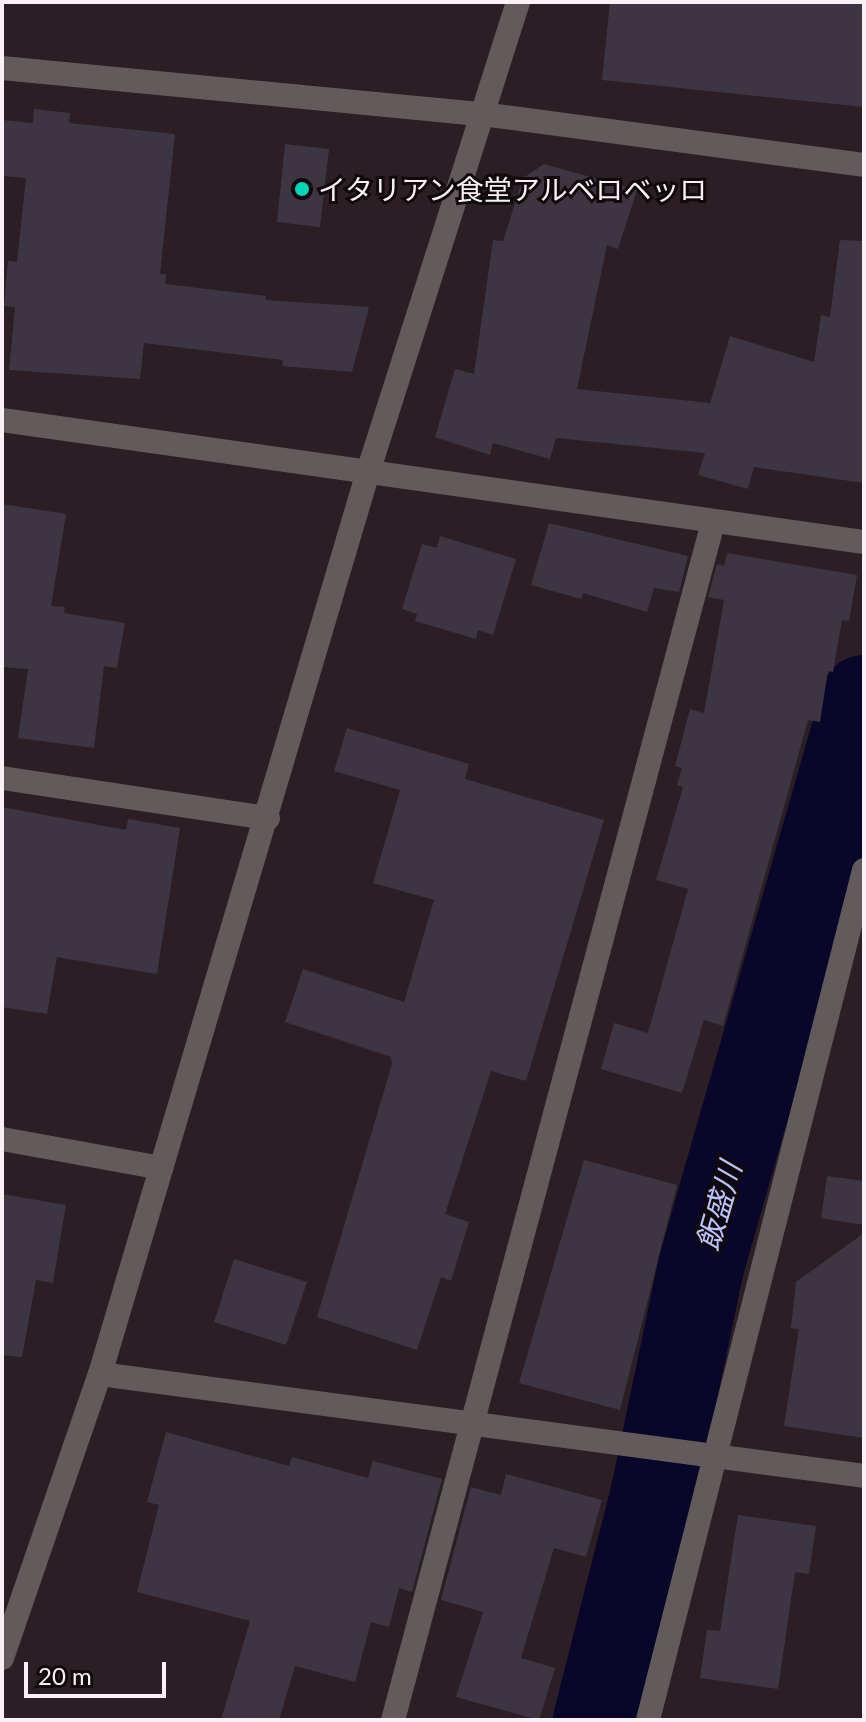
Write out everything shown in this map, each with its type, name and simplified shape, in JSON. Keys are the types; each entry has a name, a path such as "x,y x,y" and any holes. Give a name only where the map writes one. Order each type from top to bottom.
{"street":[{"path":"2,1658 100,1374 268,818 369,469 518,2"},
{"path":"2,68 482,114 864,165"},
{"path":"2,420 369,469 864,542"},
{"path":"393,1720 713,522"},
{"path":"2,778 268,818"},
{"path":"648,1720 715,1456 853,943 864,870"},
{"path":"2,1139 161,1168"},
{"path":"100,1374 470,1426 864,1476"}],"building":[{"path":"610,2 864,2 864,107 602,80"},
{"path":"34,109 70,113 69,123 175,134 160,274 166,274 165,284 266,296 266,300 369,307 352,372 282,366 283,360 144,343 140,379 9,370 15,307 4,306 8,261 17,262 26,178 2,176 2,120 33,123"},
{"path":"285,144 329,149 320,227 277,222"},
{"path":"544,164 637,190 618,249 607,245 577,389 710,403 730,336 814,362 821,315 830,317 840,240 864,241 864,483 754,467 748,489 698,475 705,453 556,438 550,459 493,443 490,455 435,437 455,369 474,374 493,240 503,241 523,178"},
{"path":"2,504 66,514 51,606 65,607 64,613 125,623 117,668 104,666 94,748 18,738 28,669 2,667"},
{"path":"549,523 688,556 679,592 654,588 647,612 583,593 581,599 531,585"},
{"path":"440,536 516,559 493,635 478,630 476,639 415,621 417,614 402,609 422,544 437,548"},
{"path":"727,553 857,575 849,621 842,620 833,672 828,671 820,722 808,720 723,1026 704,1020 682,1093 601,1069 614,1023 648,1033 688,889 656,880 683,787 677,785 682,768 675,766 690,709 704,713 724,600 708,597 717,564 724,566"},
{"path":"347,728 469,764 465,779 604,820 526,1081 491,1071 445,1214 469,1222 451,1281 441,1277 417,1350 317,1317 392,1064 391,1057 285,1022 303,969 404,1002 434,900 373,883 400,790 334,771"},
{"path":"2,807 126,830 128,819 180,828 157,974 57,957 47,1014 2,1007"},
{"path":"584,1160 677,1185 620,1410 519,1383"},
{"path":"827,1176 864,1181 864,1225 821,1218"},
{"path":"2,1194 66,1205 53,1283 36,1280 22,1357 2,1355"},
{"path":"864,1233 864,1438 784,1426 799,1329 791,1328 796,1282"},
{"path":"234,1259 307,1282 286,1345 214,1322"},
{"path":"166,1432 289,1466 292,1457 368,1478 373,1461 442,1479 412,1592 399,1588 389,1627 371,1622 355,1682 295,1666 279,1720 221,1720 250,1621 137,1592 159,1505 147,1502"},
{"path":"506,1474 602,1500 586,1557 554,1548 521,1658 555,1668 539,1720 456,1697 483,1612 441,1600 471,1487 501,1495"},
{"path":"738,1515 816,1526 809,1574 795,1572 778,1689 700,1678 707,1630 720,1631"}],"waterway":[{"name":"飯盛川","path":"596,1720 653,1496 701,1266 864,698"}],"place":[{"name":"イタリアン食堂アルベロベッロ","path":"302,189"}]}
